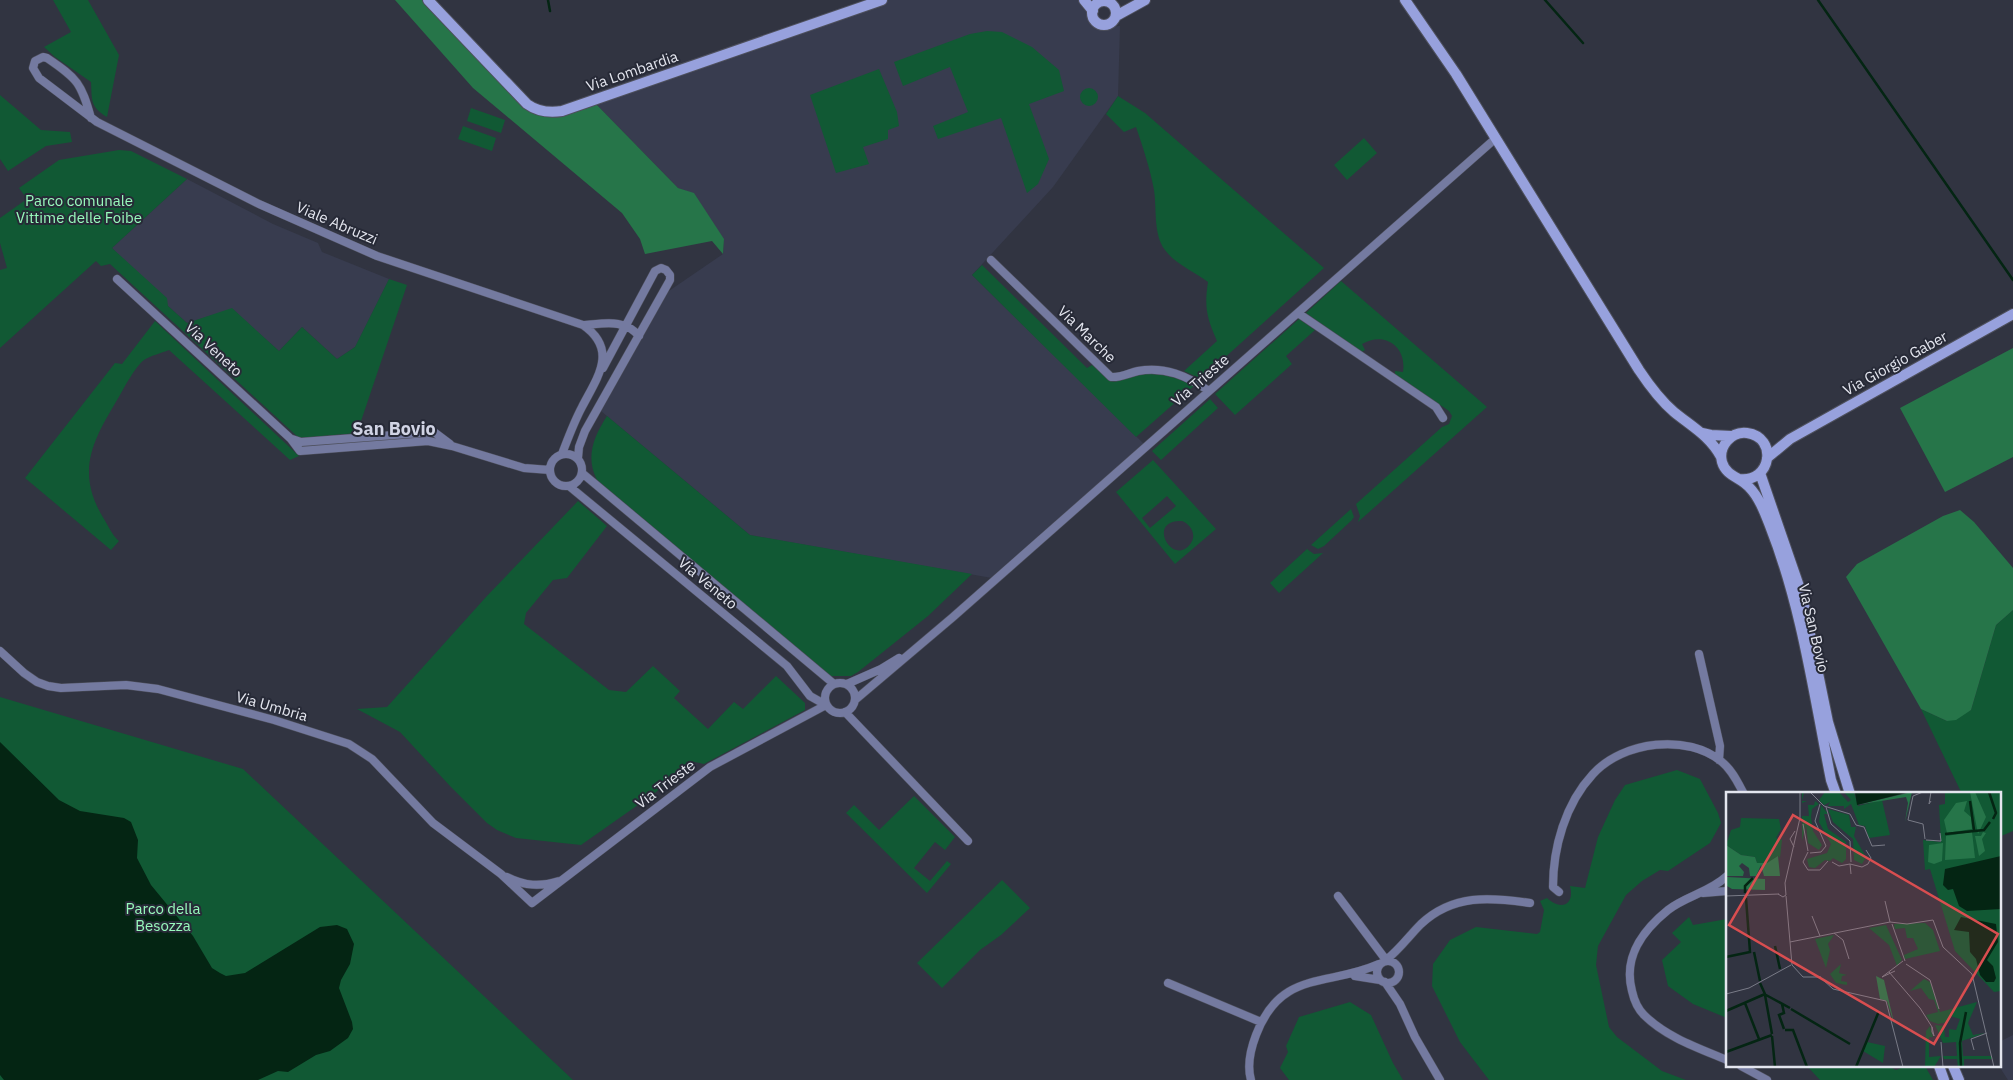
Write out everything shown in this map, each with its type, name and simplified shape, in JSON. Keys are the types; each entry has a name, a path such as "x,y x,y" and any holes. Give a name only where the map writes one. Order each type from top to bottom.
{"street":[{"name":"Via Lombardia","path":"428,0 527,104 538,110 549,112 562,111 882,0"},
{"path":"1084,0 1092,11 1094,20 1101,25 1111,23 1115,12"},
{"path":"1115,12 1145,0"},
{"name":"Via San Bovio","path":"1405,0 1441,50 1639,370 1668,406 1716,448 1726,471 1749,486 1766,515 1794,599 1831,780 1835,792"},
{"path":"1092,11 1095,1 1108,2 1115,12"},
{"name":"Viale Abruzzi","path":"91,118 83,92 74,78 45,57 35,61 34,70 39,78 91,118 259,204 368,252 583,325"},
{"name":"Via Trieste","path":"922,644 1496,138"},
{"name":"Via Marche","path":"991,260 1111,377 1146,370 1163,370 1186,377 1209,391"},
{"path":"562,454 569,434 655,271 661,268 666,270 670,275 670,280 585,432 579,447 578,458 582,467 582,474 578,481 569,486 561,485 554,481 550,470 554,458 562,454 571,454 578,458"},
{"name":"Via Veneto","path":"117,279 291,439 300,451 428,441 452,446 524,468 550,470"},
{"path":"1298,312 1436,408 1443,418"},
{"name":"Via Giorgio Gaber","path":"1767,458 1790,439 2013,314"},
{"path":"583,325 612,323 626,326 639,336"},
{"path":"583,325 590,329 599,342 603,359 602,371"},
{"path":"1701,433 1731,436 1738,433 1747,433 1757,436 1763,442 1767,450 1764,467 1760,473 1748,479 1739,478"},
{"path":"1721,457 1725,443 1731,436"},
{"name":"Via Giorgio Gaber","path":"1763,442 1790,439"},
{"name":"Via San Bovio","path":"1760,473 1802,595 1828,722 1849,792"},
{"name":"Via Veneto","path":"582,474 834,684"},
{"name":"Via Veneto","path":"569,486 787,666 810,696 826,705"},
{"path":"922,644 855,700 852,706 845,712 833,712 826,705 826,693 834,684 847,684 881,669 922,644"},
{"name":"Via Umbria","path":"0,651 36,682 48,686 61,688 126,685 158,689 349,744 372,758 434,823 501,874 532,903"},
{"path":"1699,654 1720,746 1719,760"},
{"path":"847,684 853,691 855,700"},
{"name":"Via Trieste","path":"532,903 710,767 826,705"},
{"path":"845,712 968,841"},
{"path":"1559,892 1553,887 1553,866 1563,825 1582,789 1600,768 1628,752 1669,743 1690,747 1719,760 1730,770 1743,792"},
{"name":"Via Umbria","path":"501,874 531,886 549,884 564,879"},
{"path":"1726,877 1720,883 1670,908 1646,931 1630,960 1629,967 1630,987 1639,1010 1654,1023 1684,1042 1726,1060"},
{"path":"1701,893 1726,890"},
{"path":"1338,896 1383,962"},
{"path":"1400,1004 1382,981 1377,970 1421,924 1437,912 1457,903 1480,898 1530,903"},
{"path":"1408,938 1402,950 1398,994 1400,1004 1414,1036 1440,1080"},
{"path":"1251,1080 1250,1060 1253,1042 1261,1022 1273,1006 1287,993 1302,985 1348,975 1383,962 1394,962 1400,972"},
{"path":"1348,975 1393,982 1400,972"},
{"path":"1168,983 1261,1022"},
{"path":"1745,1068 1767,1080"},
{"path":"1940,1068 1944,1080"},
{"path":"1954,1068 1958,1080"}],"shaded area":[{"path":"889,0 1081,0 1090,12 1095,24 1104,27 1120,26 1118,96 1053,187 972,275 1144,444 992,578 750,535 601,411 666,293 723,254 724,240 694,194 678,188 595,103"},
{"path":"187,179 273,224 318,243 322,252 389,279 355,347 337,359 302,327 279,351 232,309 187,323 168,306 112,248"},
{"path":"0,742 59,800 80,811 124,818 131,822 138,840 137,858 151,885 193,936 212,968 220,973 226,976 245,973 320,927 337,925 347,929 354,944 350,964 341,980 339,988 352,1022 353,1029 348,1038 330,1051 316,1055 288,1072 278,1071 258,1080 4,1080 0,1075"},
{"path":"2013,1035 2013,1080 2008,1080 2000,1068 2000,1042"}],"green space":[{"path":"53,0 88,0 119,55 107,117 97,110 93,102 91,82 44,47 71,32"},
{"path":"395,0 422,0 520,103 529,110 539,115 556,116 595,103 678,188 694,193 724,239 723,254 712,241 645,254 640,239 622,213 473,88"},
{"path":"987,31 1002,32 1032,47 1059,70 1064,91 1029,104 1049,159 1038,184 1027,193 1001,118 938,139 933,126 968,112 950,67 903,86 894,62 970,34"},
{"path":"879,69 897,112 899,126 888,130 888,139 863,147 869,164 836,173 810,95"},
{"path":"1085,88 1093,88 1098,93 1096,104 1085,106 1080,101 1080,93"},
{"name":"Parco comunale Vittime delle Foibe","path":"0,95 41,130 70,132 72,142 46,146 8,171 0,159"},
{"path":"1118,96 1145,113 1324,268 1201,379 1184,371 1217,341 1207,313 1208,282 1174,260 1161,244 1157,229 1152,182 1136,127 1124,132 1106,114"},
{"path":"471,108 505,120 501,133 467,121"},
{"path":"463,126 496,138 492,151 458,139"},
{"path":"1364,138 1377,153 1347,180 1334,165"},
{"name":"Parco comunale Vittime delle Foibe","path":"119,150 131,151 187,179 112,248 167,298 168,306 187,323 232,308 279,351 302,327 337,359 355,347 389,279 407,285 357,433 299,438 110,264 101,266 96,261 0,348 0,270 7,268 0,243 0,218 27,199 19,188 59,160"},
{"path":"982,265 1087,368 1092,365 1110,381 1119,381 1133,376 1157,374 1172,377 1194,386 1136,437 972,275"},
{"path":"1341,281 1487,407 1358,522 1360,516 1356,504 1442,427 1449,424 1452,416 1449,411 1395,374 1395,371 1403,372 1403,363 1398,348 1392,343 1386,340 1370,340 1362,344 1365,350 1362,352 1306,313"},
{"path":"1299,319 1315,330 1286,356 1292,364 1235,415 1215,394"},
{"path":"155,321 299,456 290,460 169,350 146,359 134,371 102,426 91,455 90,485 95,501 114,536 119,541 111,550 25,478 115,363 122,364"},
{"path":"2013,348 2013,457 1945,492 1900,408"},
{"path":"1210,399 1218,408 1161,460 1152,451"},
{"path":"607,416 750,535 972,574 928,616 858,672 851,676 831,676 597,480 593,471 591,455 598,431"},
{"path":"1153,460 1216,529 1175,564 1116,492","holes":["1167,496 1176,506 1150,528 1142,518","1182,521 1188,524 1192,530 1193,540 1184,549 1177,550 1170,547 1166,541 1165,527 1171,522"]},
{"path":"578,501 607,526 567,578 553,580 526,613 524,624 609,690 626,692 653,666 680,691 674,698 708,729 734,702 743,709 776,676 805,703 805,710 704,764 690,761 655,793 581,845 516,838 497,830 487,823 450,786 400,732 357,709 387,707 486,597"},
{"path":"1351,509 1354,517 1352,520 1324,546 1318,549 1311,545"},
{"path":"1960,510 1974,522 2013,568 2013,610 1996,625 1971,710 1956,720 1947,721 1921,709 1846,577 1857,564 1943,516"},
{"path":"1307,549 1314,554 1323,553 1279,593 1270,583"},
{"path":"2013,610 2013,831 2000,837 2000,792 1961,792 1921,709 1947,721 1971,710 1996,625"},
{"name":"Parco della Besozza","path":"0,697 243,769 573,1080 0,1080"},
{"path":"1677,770 1700,779 1718,813 1721,823 1710,843 1668,871 1660,870 1642,881 1626,895 1598,946 1596,965 1609,1027 1617,1037 1662,1071 1686,1080 1489,1080 1460,1042 1432,986 1433,964 1450,940 1476,927 1537,934 1540,932 1544,910 1540,901 1547,898 1557,904 1566,904 1570,898 1570,886 1585,888 1598,837 1615,800 1625,785"},
{"path":"914,796 955,837 945,850 935,842 914,868 930,881 947,861 951,864 927,893 846,813 854,805 879,830"},
{"path":"1002,880 1030,908 1001,935 980,950 942,988 917,963"},
{"path":"1689,917 1693,925 1726,919 1726,1018 1693,1004 1668,986 1662,960 1681,942 1672,933"},
{"path":"1350,1002 1371,1015 1403,1080 1289,1080 1280,1068 1288,1052 1286,1046 1299,1017"},
{"path":"1809,1068 1892,1068 1896,1070 1901,1068 1926,1068 1933,1080 1820,1080"}],"waterway":[{"path":"548,0 550,11"},
{"path":"1545,0 1583,43"},
{"path":"1818,0 2013,280"}],"district":[{"name":"San Bovio","path":"394,428"}]}
